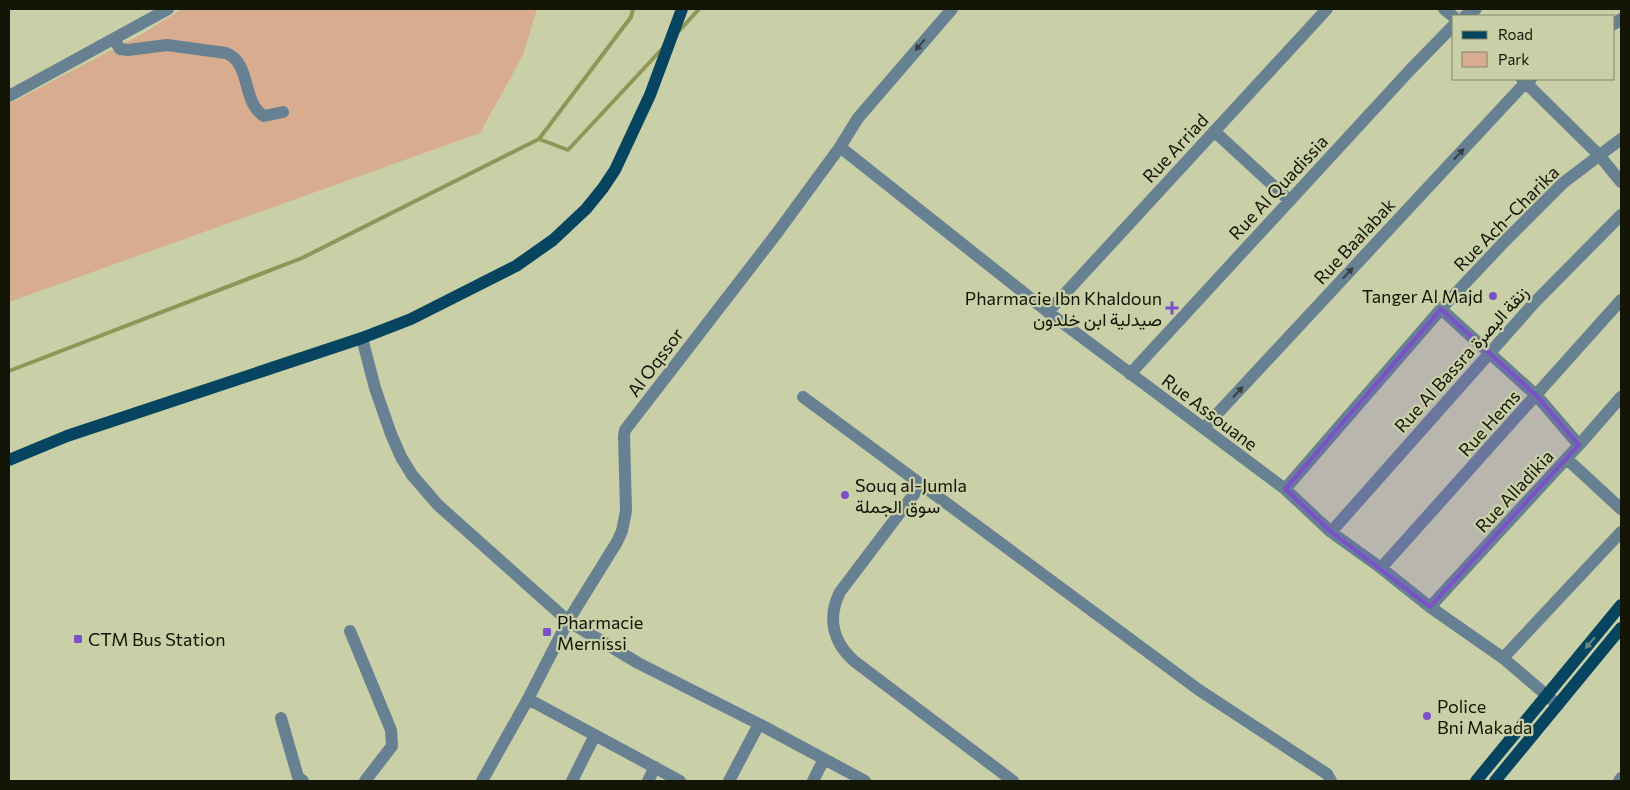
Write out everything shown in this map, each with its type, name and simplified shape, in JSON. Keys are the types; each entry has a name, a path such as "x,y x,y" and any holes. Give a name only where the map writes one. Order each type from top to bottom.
{"main road":[{"path":"9,460 67,436 362,338 411,319 516,266 553,240 586,209 615,170 650,95 682,9"},
{"path":"1476,781 1621,605"},
{"path":"1495,781 1621,628"}],"street":[{"path":"9,96 168,9"},
{"name":"Al Oqssor","path":"482,781 528,700 568,621 622,531 626,512 625,430 777,233 840,147 858,118 952,9"},
{"name":"Rue Arriad","path":"1048,312 1327,9"},
{"name":"Rue Al Quadissia","path":"1130,374 1452,27"},
{"path":"114,39 120,49 128,50 167,45 226,52 233,55 238,61 258,113 264,116 284,112"},
{"path":"1526,80 1599,155 1621,182"},
{"name":"Rue Baalabak","path":"1204,428 1526,80"},
{"path":"1214,131 1290,200"},
{"name":"Rue Ach–Charika","path":"1285,489 1441,309 1563,183 1621,139"},
{"name":"Rue Assouane","path":"840,147 1048,312 1285,489 1332,532 1430,607 1503,658 1558,705"},
{"name":"Rue Al Bassra زنقة البصرة","path":"1332,532 1535,302 1621,214"},
{"name":"Rue Hems","path":"1381,568 1621,300"},
{"path":"1441,309 1536,396 1579,445"},
{"path":"362,338 375,388 391,434 401,457 412,475 438,505 568,621 638,663 759,724 865,781"},
{"path":"804,397 1161,663 1240,719 1328,774 1331,781"},
{"name":"Rue Alladikia","path":"1430,607 1567,459 1621,397"},
{"path":"1567,459 1621,509"},
{"path":"921,484 840,592 833,615 834,632 842,648 854,661 1012,781"},
{"path":"1503,658 1621,532"},
{"path":"350,631 392,730 392,746 365,781"},
{"path":"528,700 680,781"},
{"path":"281,718 298,776 303,781"},
{"path":"729,781 759,724"},
{"path":"572,781 595,735"},
{"path":"813,781 824,759"},
{"path":"648,781 655,767"}],"highlighted area":[{"path":"1441,309 1537,396 1579,445 1430,607 1331,532 1285,489"}],"green space":[{"path":"182,9 537,9 523,55 480,133 9,302 9,104 142,34"}],"waterway":[{"path":"539,139 631,17 633,9"},
{"path":"679,31 699,9"},
{"path":"9,371 302,258 539,139 568,150 662,49"}],"place":[{"name":"Tanger Al Majd","path":"1493,296"},
{"name":"Pharmacie Ibn Khaldoun صيدلية ابن خلدون","path":"1172,308"},
{"name":"Souq al-Jumla سوق الجملة","path":"845,495"},
{"name":"Pharmacie Mernissi","path":"547,632"},
{"name":"CTM Bus Station","path":"78,639"},
{"name":"Police Bni Makada","path":"1427,716"}]}
